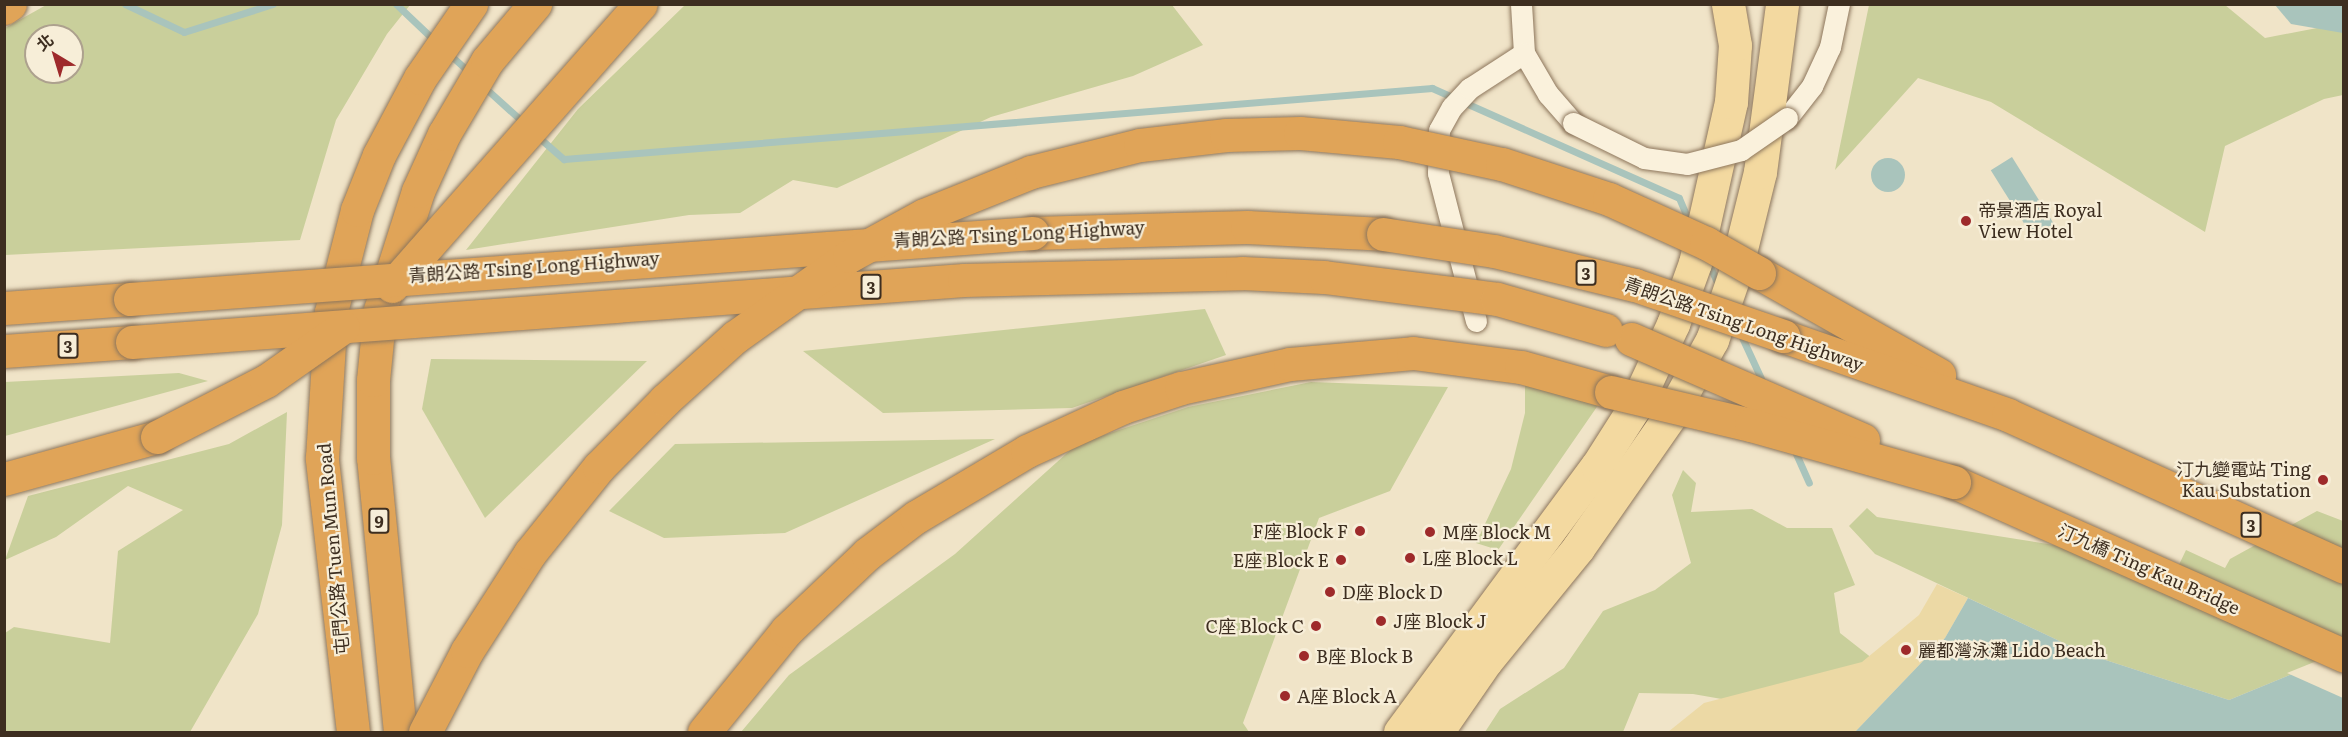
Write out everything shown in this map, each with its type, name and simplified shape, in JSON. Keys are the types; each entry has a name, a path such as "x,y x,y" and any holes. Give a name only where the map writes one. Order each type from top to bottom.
{"highway":[{"path":"4,8 10,4"},
{"name":"屯門公路 Tuen Mun Road","path":"353,732 322,458 331,312 357,210 379,155 420,78 471,4"},
{"name":"9","path":"400,732 373,458 373,380 380,310 418,191 444,134 487,61 535,4"},
{"path":"4,479 157,437 266,381 335,334 392,286 641,4"},
{"path":"425,732 497,601 565,507 633,431 735,337 849,256 924,215 1022,175 1101,152 1196,138 1300,133 1399,142 1502,164 1609,199 1706,243 2008,415"},
{"name":"青朗公路 Tsing Long Highway","path":"4,308 956,236 1159,227 1326,231 1421,238 1494,251 1635,285 2008,415"},
{"name":"3","path":"4,351 964,280 1184,274 1324,277 1497,299 1606,330 1762,393 1954,482"},
{"path":"704,732 786,631 875,548 916,517 1017,457 1123,407 1202,383 1290,364 1413,353 1521,367 1954,482"},
{"name":"3","path":"2008,415 2343,567"},
{"name":"汀九橋 Ting Kau Bridge","path":"1954,482 2343,656"}],"main road":[{"path":"1400,732 1597,466 1635,408 1673,324 1695,263 1731,102 1735,45 1728,4"},
{"path":"1437,732 1486,661 1584,540 1670,416 1712,340 1735,273 1760,172 1782,4"}],"street":[{"path":"1521,4 1524,53 1548,94 1573,123 1619,149 1666,163 1687,164 1741,150 1787,118 1812,86 1830,47 1839,4"},
{"path":"1476,321 1436,153 1443,122 1470,88 1524,53"}],"green space":[{"path":"48,4 410,4 387,34 336,120 300,240 5,255 5,28"},
{"path":"685,5 1172,5 1203,45 1133,76 991,117 837,188 793,180 740,213 689,215 466,250 578,109"},
{"path":"1869,5 2225,5 2265,38 2343,23 2343,95 2324,99 2225,146 2205,232 1991,102 1918,78 1835,170"},
{"path":"1205,309 1226,355 1072,408 883,413 803,351"},
{"path":"431,359 647,361 485,518 422,409"},
{"path":"179,373 208,381 5,436 5,382"},
{"path":"1311,382 1448,387 1390,491 1319,518 1243,723 1249,732 741,732 789,675 955,554 1077,444 1188,407"},
{"path":"1525,382 1601,401 1498,550 1476,543 1511,469 1525,413"},
{"path":"287,412 282,525 258,614 190,732 5,732 5,633 14,627 110,643 118,551 183,510 128,486 56,537 5,560 28,496 229,444"},
{"path":"995,439 785,533 664,538 609,511 675,444"},
{"path":"1683,470 1696,483 1691,512 1752,509 1787,528 1832,528 1855,585 1834,593 1840,633 1882,666 1779,709 1693,694 1639,693 1623,732 1485,732 1500,709 1564,668 1603,611 1655,590 1691,563 1672,495"},
{"path":"1867,508 1877,517 2079,549 2176,571 2186,550 2225,568 2230,559 2317,511 2343,521 2343,653 2229,700 2087,654 1875,554 1849,526"}],"sand":[{"name":"麗都灣泳灘 Lido Beach","path":"1937,584 1968,598 1945,638 1855,732 1668,732 1704,703 1862,662 1919,615"}],"water":[{"path":"2275,5 2343,5 2343,33 2291,24"},
{"path":"2012,157 2054,225 2033,238 1991,170"},
{"path":"1888,158 1900,163 1905,175 1900,187 1888,192 1876,187 1871,175 1876,163"},
{"path":"1968,598 2087,654 2229,700 2343,653 2343,732 1855,732 1945,638"}],"pier":[{"path":"2344,650 2343,698 2287,673"}],"waterway":[{"path":"125,4 184,32 273,4"},
{"path":"396,4 436,42"},
{"path":"448,53 471,74"},
{"path":"483,86 524,123"},
{"path":"536,135 564,159 1432,88 1679,198 1690,224"},
{"path":"1708,262 1719,287"},
{"path":"1740,333 1764,385"},
{"path":"1793,447 1809,483"}],"place":[{"name":"帝景酒店 Royal View Hotel","path":"1966,221"},
{"name":"汀九變電站 Ting Kau Substation","path":"2323,480"},
{"name":"F座 Block F","path":"1360,531"},
{"name":"M座 Block M","path":"1430,532"},
{"name":"L座 Block L","path":"1410,558"},
{"name":"E座 Block E","path":"1341,560"},
{"name":"D座 Block D","path":"1330,592"},
{"name":"J座 Block J","path":"1381,621"},
{"name":"C座 Block C","path":"1316,626"},
{"name":"麗都灣泳灘 Lido Beach","path":"1906,650"},
{"name":"B座 Block B","path":"1304,656"},
{"name":"A座 Block A","path":"1285,696"}]}
